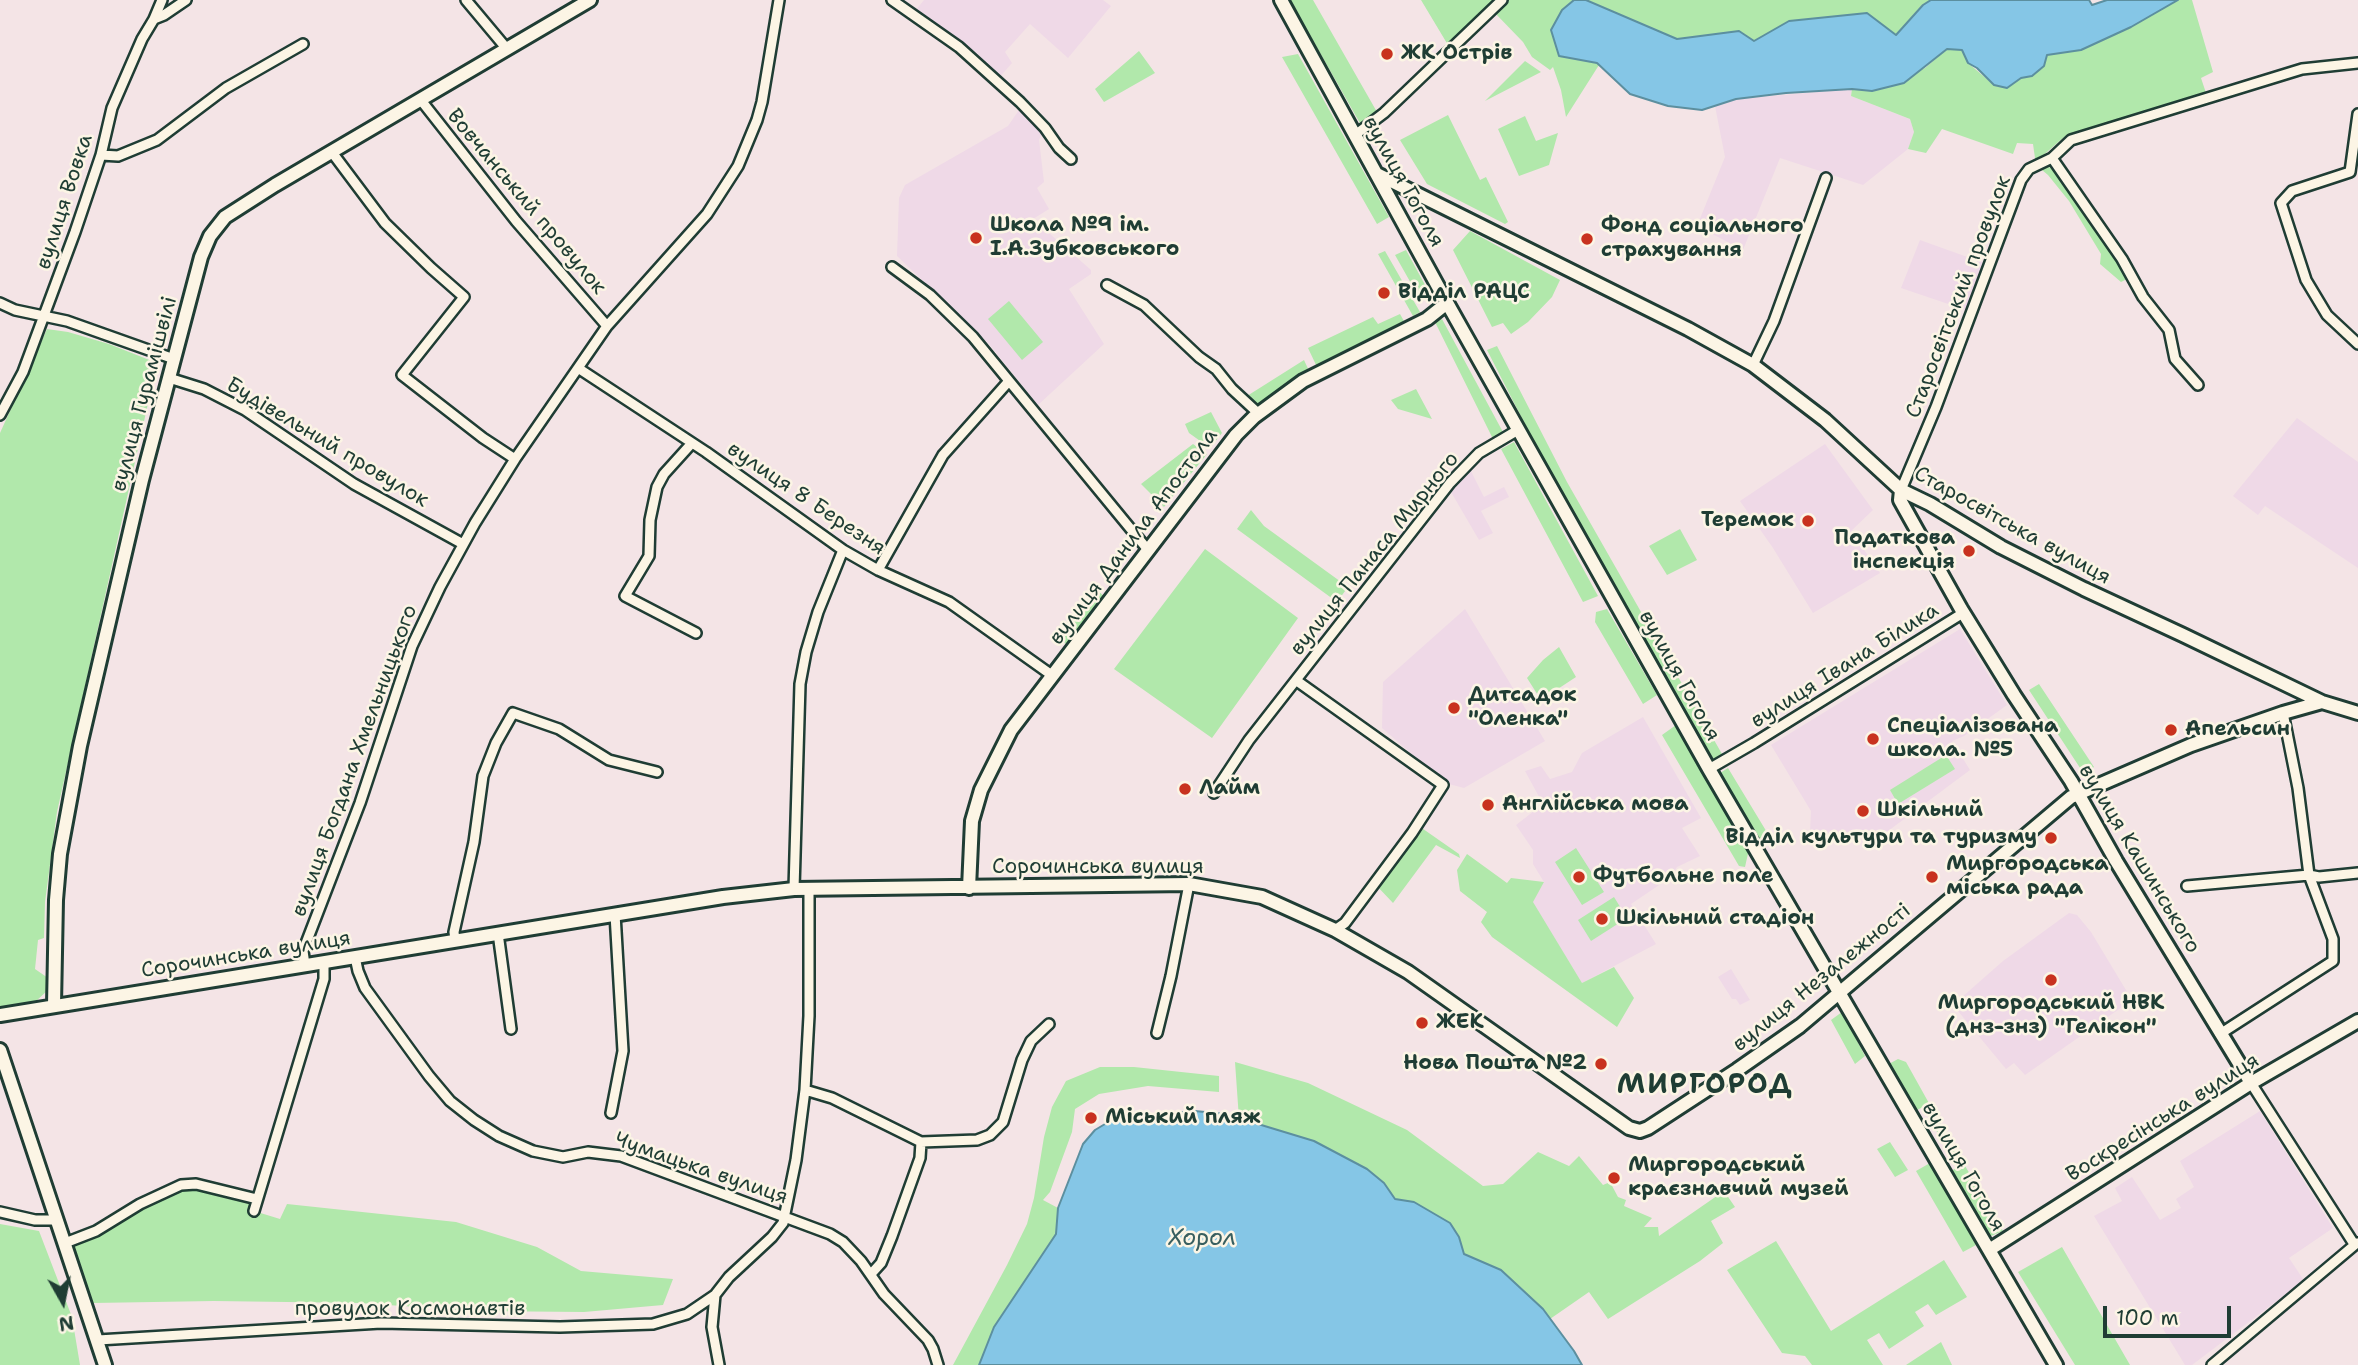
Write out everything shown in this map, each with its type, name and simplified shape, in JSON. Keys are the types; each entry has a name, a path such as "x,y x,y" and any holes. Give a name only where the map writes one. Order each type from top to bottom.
{"street":[{"name":"вулиця Вовка","path":"1,409 23,372 44,316 101,155 112,108 162,0"},
{"path":"154,19 186,0"},
{"path":"466,0 507,49"},
{"name":"вулиця Гурамішвілі","path":"54,1005 56,900 68,805 105,633 169,378 209,236 225,217 331,151 590,0"},
{"name":"вулиця Богдана Хмельницького","path":"305,965 303,951 360,803 412,646 463,544 515,459 607,326 707,214 738,166 762,103 779,0"},
{"path":"892,0 958,47 1010,93 1071,159"},
{"name":"вулиця Гоголя","path":"1281,0 1447,303 1709,769 2056,1365"},
{"path":"1355,135 1384,113 1502,0"},
{"path":"101,155 118,156 157,140 226,88 303,44"},
{"name":"Старосвітський провулок","path":"1901,490 1936,407 2021,180 2029,169 2052,158 2071,140 2302,69 2358,63"},
{"name":"Вовчанський провулок","path":"420,99 516,221 607,326"},
{"path":"2358,114 2350,172 2292,191 2281,203 2306,280 2327,315 2358,344"},
{"path":"331,151 386,223 464,297 402,374 483,438 515,459"},
{"path":"2052,158 2122,259 2143,298 2169,330 2175,359 2199,385"},
{"name":"Старосвітська вулиця","path":"1377,174 1699,334 1753,365 1825,420 1901,490 1930,504 2018,557 2322,702 2358,713"},
{"path":"1753,365 1774,321 1826,178"},
{"path":"892,267 947,311 973,337 1148,550"},
{"path":"1107,285 1144,305 1199,357 1216,369 1235,392 1259,414"},
{"path":"0,303 15,310 67,321 174,359"},
{"name":"вулиця Данила Апостола","path":"969,888 972,821 981,790 1011,730 1236,435 1303,381 1427,319 1447,303"},
{"name":"вулиця 8 Березня","path":"578,368 692,443 844,550 878,570 949,602 1053,676"},
{"name":"Будівельний провулок","path":"169,378 204,389 245,410 354,484 463,544"},
{"path":"878,570 943,456 1009,381"},
{"name":"вулиця Панаса Мирного","path":"1213,793 1249,740 1450,483 1479,453 1518,430"},
{"path":"692,443 664,474 657,487 650,520 649,556 625,596 696,634"},
{"name":"вулиця Кашинського","path":"1901,490 1900,500 1963,613 2078,793 2220,1034 2356,1243"},
{"path":"794,889 800,684 818,612 844,550"},
{"name":"вулиця Івана Білика","path":"1709,769 1963,613"},
{"name":"вулиця Панаса Мирного","path":"1297,681 1443,785 1412,833 1345,923 1335,930"},
{"name":"вулиця Незалежності","path":"1640,1131 1737,1070 1800,1026 2078,793 2191,745 2322,702"},
{"path":"455,940 454,932 474,842 483,776 496,743 513,713 559,729 609,760 657,772"},
{"path":"2220,1034 2333,961 2333,939 2309,875 2298,788 2283,713"},
{"path":"2187,886 2358,873"},
{"path":"1157,1033 1188,884"},
{"name":"Сорочинська вулиця","path":"0,1015 615,914 794,889 1188,884 1262,897 1335,930 1408,972 1629,1128 1640,1131"},
{"path":"785,1217 796,1160 804,1090 809,1016 809,889"},
{"path":"611,1113 623,1051 615,914"},
{"path":"498,933 511,1029"},
{"name":"Чумацька вулиця","path":"355,957 365,988 429,1076 450,1101 499,1136 533,1151 550,1155 563,1157 598,1152 621,1156 830,1234 843,1242 905,1318 928,1340 938,1365"},
{"path":"254,1211 324,979 324,962"},
{"name":"Воскресінська вулиця","path":"1989,1250 2251,1083 2358,1021"},
{"path":"804,1090 832,1098 922,1142 963,1142 990,1135 1003,1122 1022,1060 1031,1041 1049,1024"},
{"path":"0,1050 105,1365"},
{"path":"871,1275 881,1263 892,1236 920,1158 922,1142"},
{"path":"65,1242 96,1230 140,1204 181,1185 196,1184 257,1199"},
{"path":"0,1212 35,1220 57,1220"},
{"name":"провулок Космонавтів","path":"98,1340 381,1323 560,1327 653,1324 687,1314 715,1295 772,1237 785,1217"},
{"path":"2212,1365 2356,1243"},
{"path":"715,1295 712,1327 719,1365"}],"shaded area":[{"path":"924,0 1103,0 1111,6 1068,58 1030,24 1005,52 1012,63 998,79 915,11"},
{"path":"1852,89 1851,96 1910,119 1914,132 1908,149 1863,185 1780,158 1743,250 1697,226 1725,157 1715,106 1736,99"},
{"name":"Школа №9 ім. І.А.Зубковського","path":"1021,107 1043,132 1039,140 1044,182 1037,188 1049,209 1033,219 1091,270 1091,274 1069,289 1104,344 1038,405 989,344 897,256 899,198 905,185 1008,126"},
{"path":"1920,240 1984,263 1966,310 1901,288"},
{"path":"2297,418 2358,462 2358,568 2265,506 2258,515 2233,496"},
{"name":"Теремок","path":"1825,444 1873,510 1851,531 1880,573 1813,613 1740,501"},
{"path":"1470,469 1484,497 1504,487 1509,497 1481,511 1493,533 1479,540 1451,492"},
{"name":"Дитсадок \"Оленка\"","path":"1465,609 1545,741 1464,788 1445,783 1382,728 1383,682"},
{"name":"Спеціалізована школа. №5","path":"1960,629 2007,705 1964,736 1952,741 1970,770 1868,846 1857,829 1817,845 1810,832 1811,811 1771,745"},
{"path":"1643,717 1701,818 1682,828 1700,856 1677,867 1671,877 1631,904 1656,944 1582,983 1532,902 1544,882 1533,864 1533,850 1516,825 1543,804 1525,771 1541,766 1550,779 1572,772 1582,753"},
{"name":"Миргородський НВК (днз-знз) \"Гелікон\"","path":"2069,913 2077,915 2091,932 2132,1000 2025,1075 2014,1063 2006,1069 1953,1005 2003,961"},
{"path":"1731,969 1750,1000 1740,1005 1736,999 1732,999 1718,977"},
{"path":"2260,1111 2333,1228 2289,1258 2303,1279 2295,1287 2192,1365 2185,1365 2094,1216 2122,1201 2115,1188 2132,1177 2160,1220 2181,1208 2176,1199 2194,1187 2180,1161"}],"green space":[{"path":"1290,0 1313,0 1377,112 1361,125"},
{"path":"1421,0 1499,0 1448,45"},
{"path":"1502,0 1574,0 1562,10 1599,65 1566,117 1553,67 1550,70 1532,57 1523,42 1492,10"},
{"path":"1587,0 1931,0 1922,5 1896,35 1789,21 1754,41 1739,31 1677,39"},
{"path":"2178,0 2192,0 2213,72 2201,78 2206,93 2063,138 2039,159 2040,163 2053,169 2118,262 2127,279 2121,282 2100,264 2101,254 2069,201 2036,165 2033,144 2017,143 2013,154 1942,129 1926,153 1908,149 1914,132 1910,119 1851,96 1852,89 1872,91 1925,68 1947,49 1962,50 1968,63 1994,85 2007,88 2021,78 2032,76 2044,66 2047,55 2081,50 2131,27"},
{"path":"1139,51 1155,73 1104,102 1095,89"},
{"path":"1298,54 1389,217 1377,224 1282,57"},
{"path":"1525,61 1541,72 1485,101"},
{"path":"1448,115 1480,180 1486,177 1508,222 1505,224 1427,184 1400,140"},
{"path":"1525,116 1536,141 1558,133 1549,165 1519,176 1498,129"},
{"path":"1470,231 1560,280 1552,297 1528,322 1511,334 1503,323 1492,327 1453,250"},
{"path":"1406,250 1431,296 1421,301 1395,255"},
{"path":"1385,251 1420,312 1413,316 1378,254"},
{"path":"1009,301 1043,342 1022,360 988,319"},
{"path":"1400,314 1405,323 1317,367 1308,348 1373,317 1378,324"},
{"path":"1442,319 1504,434 1493,439 1435,322"},
{"path":"47,329 109,344 157,363 57,812 45,902 44,938 38,940 35,969 48,978 47,991 35,1002 0,1010 0,433"},
{"path":"1497,346 1567,482 1722,754 1713,760 1557,487 1487,350"},
{"path":"1304,360 1310,373 1257,407 1247,396"},
{"path":"1416,389 1432,419 1398,409 1391,400"},
{"path":"1211,412 1222,433 1210,448 1189,433 1185,424"},
{"path":"1514,442 1598,596 1583,602 1501,449"},
{"path":"1193,444 1207,454 1164,507 1141,484"},
{"path":"1251,510 1264,526 1348,587 1337,602 1237,529"},
{"path":"1680,529 1697,560 1667,575 1649,546"},
{"path":"1205,549 1298,618 1212,738 1114,669"},
{"path":"1096,589 1106,598 1068,645 1054,637"},
{"path":"1607,609 1657,695 1643,704 1595,622 1596,612"},
{"path":"1559,647 1576,677 1541,700 1527,678"},
{"path":"2039,684 2094,767 2084,774 2029,690"},
{"path":"1676,725 1749,849 1745,867 1739,866 1662,735"},
{"path":"1946,755 1955,769 1898,804 1890,790"},
{"path":"1728,768 1768,834 1760,839 1720,773"},
{"path":"1416,824 1459,854 1460,858 1436,845 1393,903 1375,884"},
{"name":"Футбольне поле","path":"1576,848 1604,892 1582,905 1555,862"},
{"path":"1467,854 1507,883 1511,878 1544,882 1533,902 1582,983 1614,967 1634,998 1617,1027 1492,937 1481,922 1487,912 1460,891 1457,870"},
{"name":"Шкільний стадіон","path":"1614,897 1627,918 1591,941 1578,920"},
{"path":"1842,1012 1865,1056 1855,1064 1831,1020"},
{"path":"1898,1059 1906,1062 1959,1157 1953,1160 1923,1107 1915,1111 1887,1065"},
{"path":"1235,1062 1308,1083 1407,1130 1483,1186 1503,1184 1538,1152 1569,1166 1579,1156 1603,1185 1610,1182 1618,1197 1626,1200 1624,1206 1652,1218 1644,1227 1658,1227 1659,1236 1724,1191 1735,1207 1711,1221 1723,1243 1700,1261 1608,1319 1589,1292 1550,1319 1543,1309 1501,1270 1464,1254 1459,1237 1414,1202 1395,1199 1384,1183 1314,1141 1239,1119"},
{"path":"1100,1067 1134,1067 1219,1076 1219,1092 1148,1086 1099,1094 1075,1109 1072,1132 1050,1192 1043,1200 1058,1208 1056,1234 994,1327 979,1365 953,1365 1027,1224 1052,1107 1066,1081"},
{"path":"1890,1142 1908,1170 1895,1177 1877,1149"},
{"path":"1930,1163 1976,1245 1963,1252 1916,1171"},
{"path":"1964,1164 2003,1231 1991,1236 1984,1233 1951,1171"},
{"path":"181,1185 257,1199 254,1211 280,1219 287,1204 456,1222 537,1247 581,1271 673,1279 663,1305 584,1312 474,1311 359,1303 93,1303 72,1240"},
{"path":"0,1224 39,1231 72,1317 80,1365 0,1365"},
{"path":"1776,1241 1831,1331 1944,1260 1967,1297 1936,1315 1928,1304 1915,1312 1924,1326 1889,1349 1879,1333 1867,1340 1883,1365 1812,1365 1805,1356 1782,1353 1727,1270"},
{"path":"2062,1247 2130,1365 2075,1365 2018,1272"},
{"path":"1941,1342 1952,1365 1906,1365"}],"water":[{"path":"1574,0 1586,0 1677,39 1739,31 1754,41 1789,21 1867,13 1896,35 1923,5 1931,0 2089,0 2092,5 2107,0 2178,0 2131,27 2081,50 2047,55 2044,66 2032,76 2021,78 2007,88 1994,85 1968,63 1962,50 1947,49 1904,83 1872,91 1852,89 1786,93 1736,99 1702,110 1668,106 1630,94 1597,63 1559,56 1551,30 1562,10"},
{"name":"Хорол","path":"1195,1111 1225,1114 1314,1141 1367,1169 1384,1183 1395,1199 1414,1202 1450,1223 1459,1237 1464,1254 1501,1270 1543,1309 1582,1365 979,1365 994,1327 1056,1234 1058,1208 1083,1144 1095,1130 1115,1118"}],"place":[{"name":"ЖК Острів","path":"1387,54"},
{"name":"Школа №9 ім. І.А.Зубковського","path":"976,238"},
{"name":"Фонд соціального страхування","path":"1587,239"},
{"name":"Відділ РАЦС","path":"1384,293"},
{"name":"Теремок","path":"1808,521"},
{"name":"Податкова інспекція","path":"1969,551"},
{"name":"Дитсадок \"Оленка\"","path":"1454,708"},
{"name":"Апельсин","path":"2171,730"},
{"name":"Спеціалізована школа. №5","path":"1873,739"},
{"name":"Лайм","path":"1185,789"},
{"name":"Англійська мова","path":"1488,805"},
{"name":"Шкільний","path":"1863,811"},
{"name":"Відділ культури та туризму","path":"2051,838"},
{"name":"Футбольне поле","path":"1579,877"},
{"name":"Миргородська міська рада","path":"1932,877"},
{"name":"Шкільний стадіон","path":"1602,919"},
{"name":"Миргородський НВК (днз-знз) \"Гелікон\"","path":"2051,980"},
{"name":"ЖЕК","path":"1422,1023"},
{"name":"Нова Пошта №2","path":"1601,1064"},
{"name":"Міський пляж","path":"1091,1118"},
{"name":"Миргородський краєзнавчий музей","path":"1614,1178"}],"district":[{"name":"МИРГОРОД","path":"1705,1086"}]}
